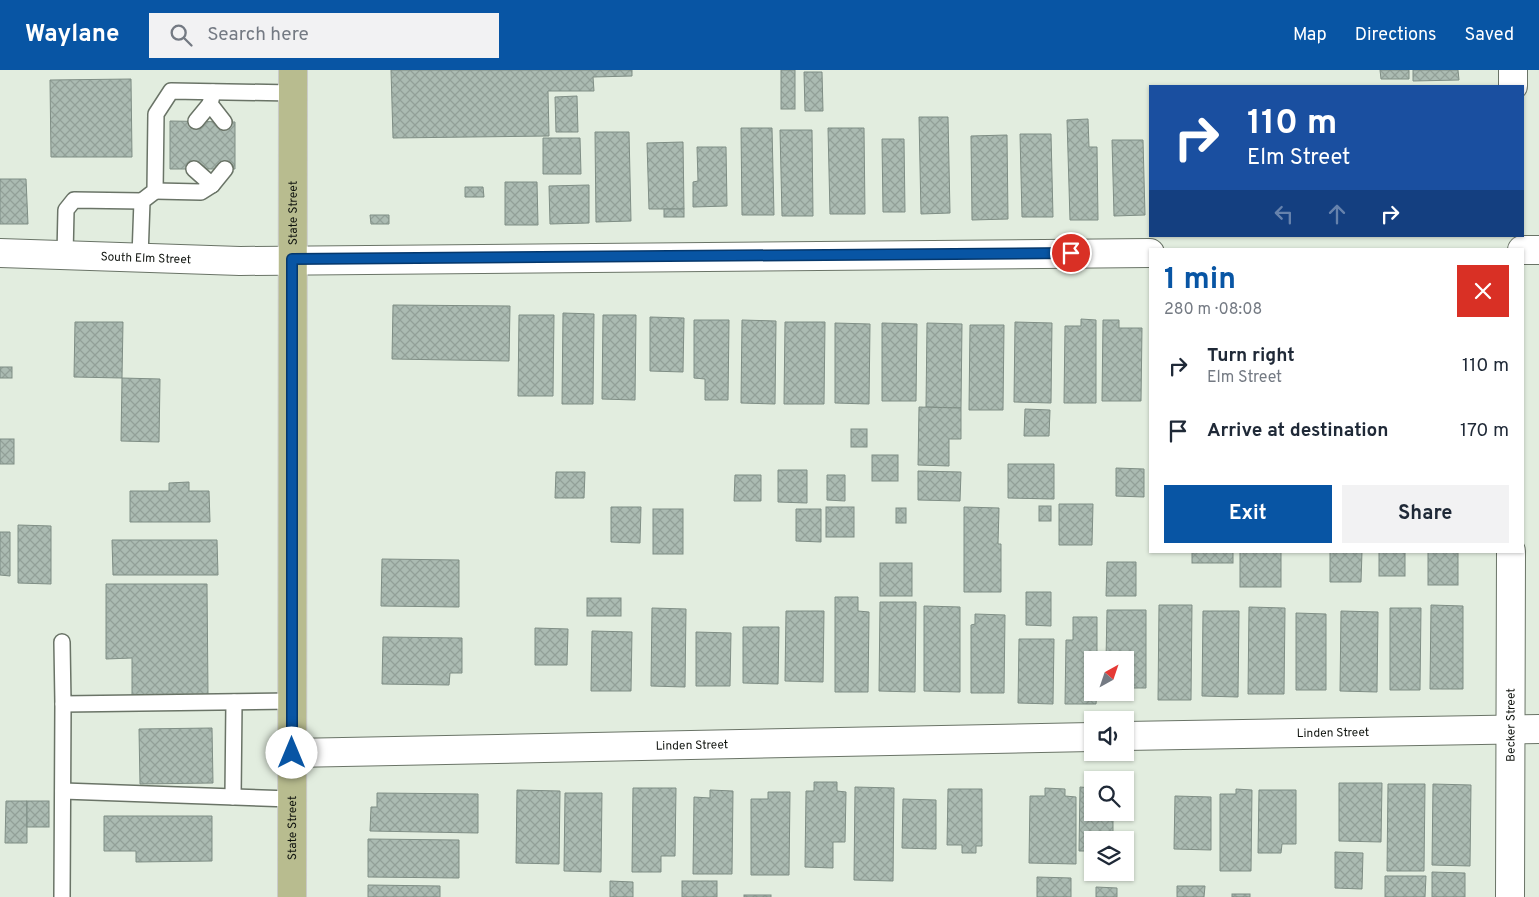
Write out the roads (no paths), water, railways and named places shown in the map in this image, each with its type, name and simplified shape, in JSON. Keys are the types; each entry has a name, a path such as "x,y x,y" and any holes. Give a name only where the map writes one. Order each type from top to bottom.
{"main road":[{"name":"State Street","path":"292,897 293,81"}],"street":[{"path":"1513,70 1513,85"},
{"path":"1524,250 1539,250"},
{"name":"South Elm Street","path":"0,252 240,261 292,259 1149,253"},
{"name":"Becker Street","path":"1510,897 1511,553"},
{"name":"Linden Street","path":"1134,736 1539,729"},
{"name":"Linden Street","path":"292,753 1084,737"}],"lane":[{"path":"155,190 156,114 171,91 211,98 293,81"},
{"path":"196,121 211,98"},
{"path":"211,98 224,122"},
{"path":"194,169 212,185"},
{"path":"65,255 66,210 74,200 142,201 155,190 201,192 212,185 224,169"},
{"path":"140,258 142,201"},
{"path":"62,642 62,897"},
{"path":"63,704 292,701"},
{"path":"232,797 234,702"},
{"path":"63,791 291,799"}]}
